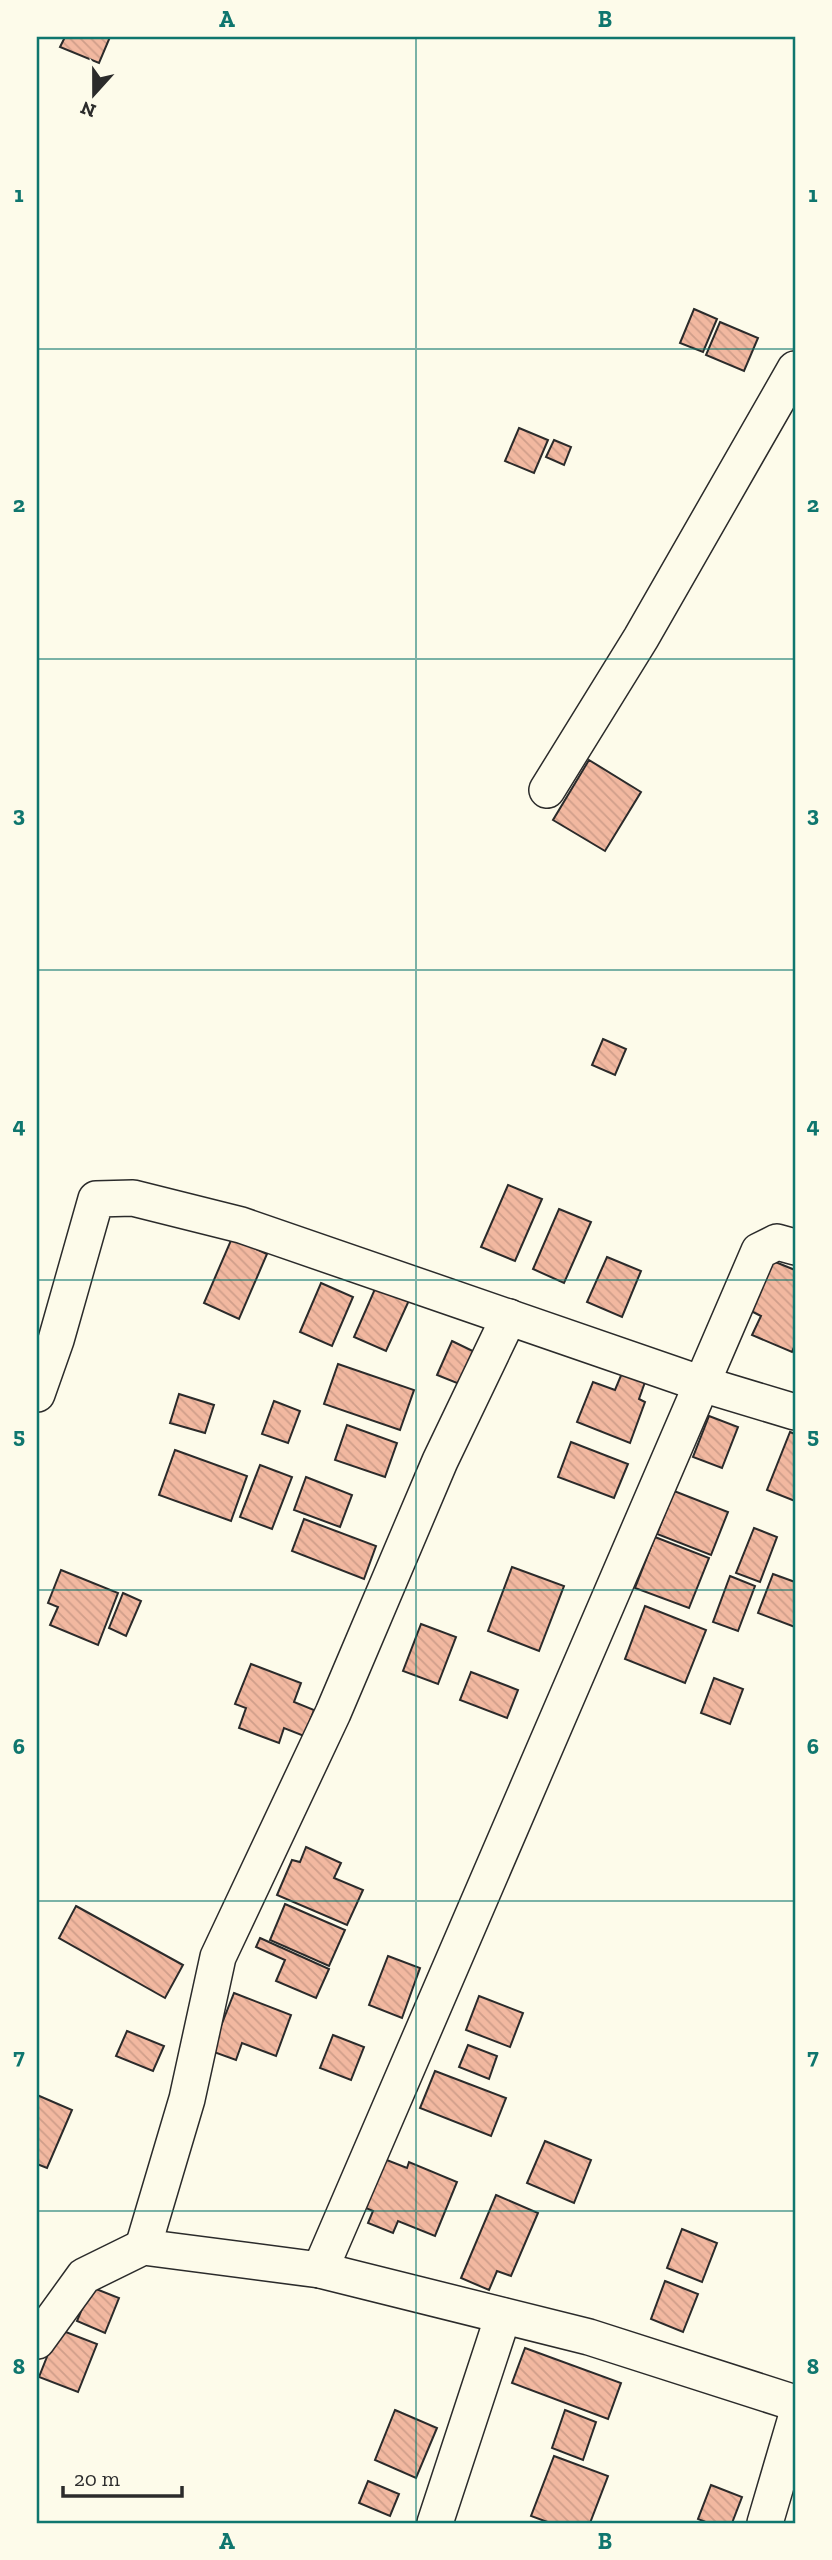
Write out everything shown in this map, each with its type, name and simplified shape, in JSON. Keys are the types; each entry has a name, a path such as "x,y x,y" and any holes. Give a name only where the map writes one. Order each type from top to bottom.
{"street":[{"path":"547,790 641,638 795,369"},
{"path":"37,1394 56,1340 96,1199 133,1198 240,1225 702,1384 795,1412"},
{"path":"320,2270 759,1251 777,1242 795,1247"},
{"path":"143,2247 187,2099 218,1957 333,1713 440,1461 509,1317"},
{"path":"37,2340 84,2276 143,2247 320,2270 589,2337 795,2403"},
{"path":"435,2523 503,2316"},
{"path":"765,2523 795,2421"}],"building":[{"path":"65,37 110,37 99,63 60,47"},
{"path":"694,309 717,319 703,352 680,343"},
{"path":"720,322 758,338 744,371 706,355"},
{"path":"519,428 548,440 534,473 505,461"},
{"path":"554,440 571,447 564,465 546,457"},
{"path":"589,760 641,792 605,851 553,820"},
{"path":"603,1039 626,1049 615,1075 592,1065"},
{"path":"508,1185 542,1199 515,1261 481,1247"},
{"path":"559,1209 591,1222 564,1283 533,1269"},
{"path":"232,1238 267,1254 239,1319 204,1303"},
{"path":"607,1257 641,1271 622,1317 587,1302"},
{"path":"768,1259 795,1270 795,1345 792,1352 752,1335 761,1316 747,1309"},
{"path":"378,1282 411,1296 386,1351 354,1337"},
{"path":"321,1283 353,1297 332,1346 300,1332"},
{"path":"452,1341 481,1355 467,1387 437,1375"},
{"path":"338,1364 414,1390 400,1430 324,1404"},
{"path":"622,1373 645,1382 639,1399 645,1402 630,1443 577,1422 593,1382 615,1390"},
{"path":"179,1394 214,1405 205,1433 170,1423"},
{"path":"274,1401 300,1411 288,1443 262,1434"},
{"path":"709,1416 738,1427 722,1468 693,1457"},
{"path":"347,1425 397,1443 385,1477 335,1460"},
{"path":"790,1432 795,1434 795,1501 767,1490"},
{"path":"571,1442 628,1464 614,1498 558,1477"},
{"path":"175,1450 247,1476 231,1521 159,1495"},
{"path":"260,1465 292,1477 272,1529 240,1517"},
{"path":"306,1477 352,1495 340,1527 294,1510"},
{"path":"674,1491 728,1512 711,1555 657,1534"},
{"path":"304,1519 376,1546 364,1579 292,1551"},
{"path":"754,1528 777,1537 760,1582 736,1573"},
{"path":"655,1537 709,1558 689,1608 635,1588"},
{"path":"512,1567 564,1586 539,1651 488,1631"},
{"path":"61,1570 118,1593 98,1645 50,1625 58,1607 48,1603"},
{"path":"773,1574 795,1582 795,1627 758,1613"},
{"path":"730,1576 755,1586 738,1631 713,1622"},
{"path":"123,1593 141,1601 126,1636 109,1628"},
{"path":"645,1606 706,1630 685,1683 625,1659"},
{"path":"421,1624 456,1637 438,1684 403,1671"},
{"path":"251,1664 301,1683 294,1702 314,1710 304,1736 284,1728 279,1743 239,1728 246,1708 235,1704"},
{"path":"471,1672 518,1690 507,1718 460,1700"},
{"path":"714,1678 743,1689 730,1724 701,1713"},
{"path":"306,1847 341,1863 334,1878 363,1890 347,1925 277,1895 292,1860 300,1862"},
{"path":"285,1904 345,1930 329,1966 270,1940"},
{"path":"76,1906 183,1965 165,1998 59,1938"},
{"path":"260,1938 329,1969 316,1998 276,1981 285,1960 256,1947"},
{"path":"388,1956 420,1968 402,2018 369,2005"},
{"path":"234,1993 291,2015 276,2056 242,2043 236,2060 211,2051"},
{"path":"479,1996 523,2013 510,2047 466,2030"},
{"path":"127,2031 164,2046 153,2071 116,2056"},
{"path":"333,2035 364,2047 351,2080 320,2068"},
{"path":"468,2045 497,2056 489,2079 459,2067"},
{"path":"435,2071 506,2098 491,2136 420,2108"},
{"path":"37,2095 72,2110 47,2168 37,2164"},
{"path":"545,2141 591,2160 574,2203 527,2183"},
{"path":"379,2157 407,2168 409,2162 457,2182 435,2236 398,2221 393,2233 368,2223 373,2211 359,2205"},
{"path":"496,2195 538,2213 511,2276 497,2271 489,2290 461,2278"},
{"path":"682,2229 717,2243 702,2282 667,2268"},
{"path":"665,2281 698,2294 683,2332 651,2319"},
{"path":"91,2287 119,2298 105,2333 77,2321"},
{"path":"58,2329 97,2344 78,2392 39,2377"},
{"path":"525,2348 621,2383 608,2419 512,2383"},
{"path":"395,2410 437,2428 416,2478 375,2460"},
{"path":"565,2410 596,2422 583,2460 552,2448"},
{"path":"554,2456 608,2476 590,2523 550,2523 531,2516"},
{"path":"368,2481 399,2494 390,2516 359,2503"},
{"path":"711,2485 742,2497 732,2523 708,2523 698,2519"}]}
